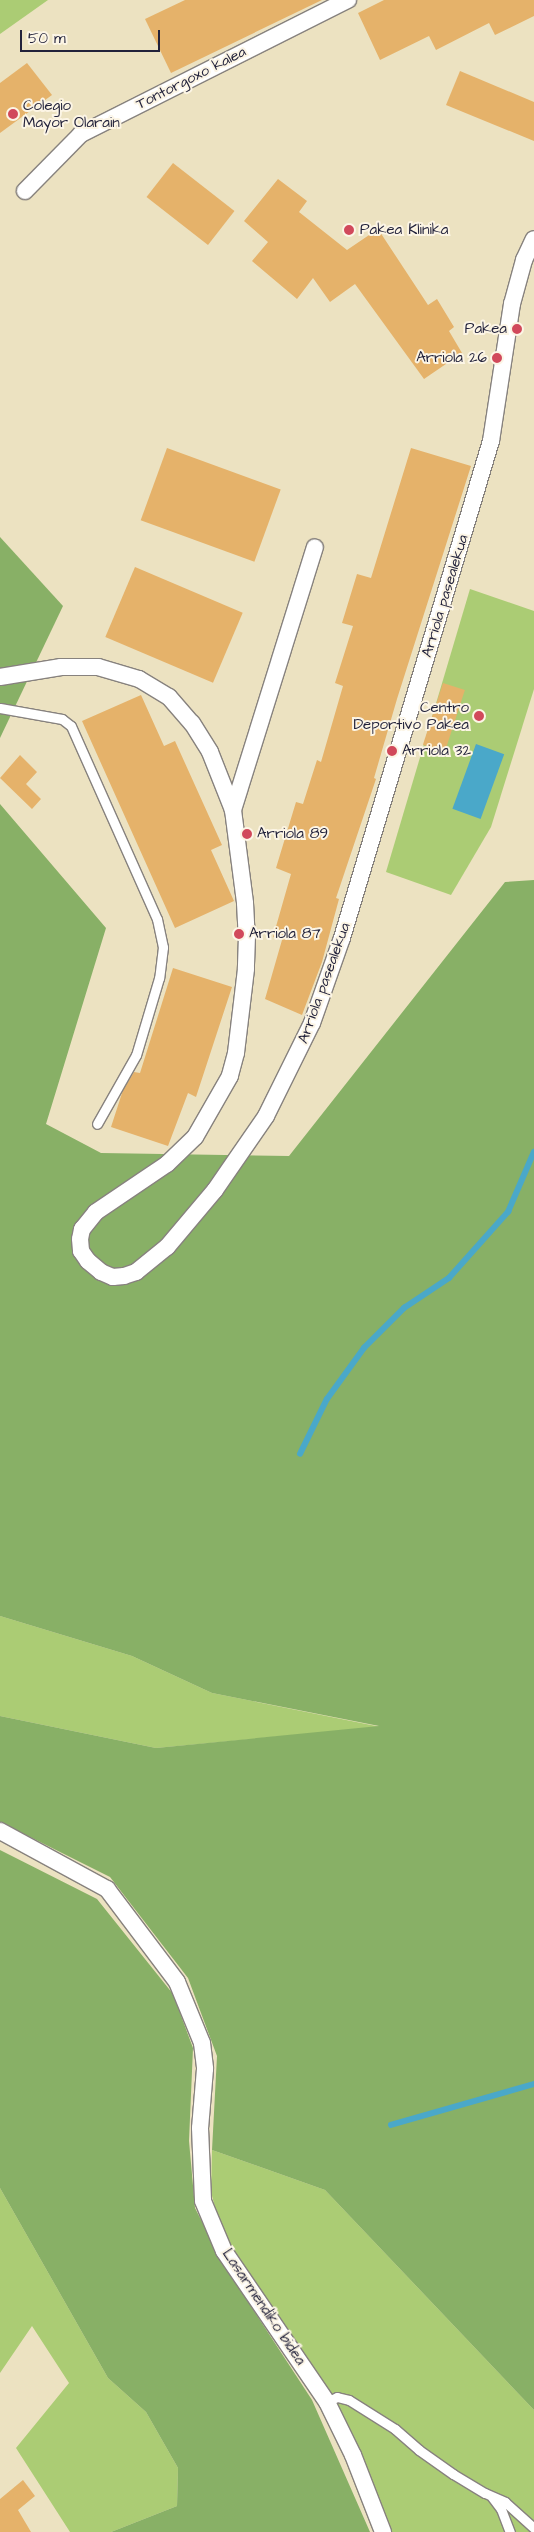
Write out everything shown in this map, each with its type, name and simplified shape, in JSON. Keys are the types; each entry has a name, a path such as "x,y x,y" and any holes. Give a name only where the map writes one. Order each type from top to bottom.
{"street":[{"name":"Tontorgoxo kalea","path":"24,191 81,134 348,0"},
{"name":"Arriola pasealekua","path":"0,677 61,667 98,667 139,679 169,697 192,723 210,752 233,810 245,903 246,936 243,1001 230,1076 207,1119 195,1137 181,1152 167,1164 104,1205 85,1225 80,1239 81,1251 94,1268 112,1277 136,1272 148,1264 167,1247 215,1190 266,1116 312,1023 342,938 491,441 512,304 524,260 534,239"},
{"name":"Arriola pasealekua","path":"233,810 315,548"},
{"name":"Lasarmendiko bidea","path":"0,1830 107,1889 177,1982 202,2043 205,2069 200,2128 203,2200 224,2251 327,2402 353,2455 383,2532"}],"lane":[{"path":"0,708 62,719 71,726 157,918 163,947 158,978 136,1055 97,1124"},
{"path":"327,2402 337,2397 348,2400 395,2429 419,2450 453,2474 505,2502 534,2528"},
{"path":"491,2496 501,2509 510,2532"}],"green space":[{"path":"0,0 48,0 0,34"},
{"path":"0,537 63,606 0,738"},
{"name":"Centro Deportivo Pakea","path":"470,589 534,611 534,689 491,827 451,895 386,872"},
{"path":"0,804 106,928 46,1124 101,1153 289,1156 505,882 534,880 534,2410 325,2190 212,2150 217,2056 188,1978 110,1877 0,1822 0,1716 156,1748 379,1726 212,1693 132,1656 0,1616"},
{"path":"0,1616 132,1656 212,1693 381,1727 156,1748 0,1716"},
{"path":"0,1850 97,1899 173,1994 193,2048 189,2141 195,2208 224,2265 312,2400 370,2532 111,2532 177,2506 178,2468 146,2412 108,2378 0,2188"},
{"path":"212,2150 325,2190 534,2410 534,2532 391,2532 352,2436 325,2384 234,2252 218,2219 211,2192"},
{"path":"0,2188 108,2378 146,2412 178,2468 177,2506 111,2532 70,2532 16,2448 69,2383 32,2326 0,2373"}],"water":[{"path":"476,744 504,754 481,819 452,809"}],"building":[{"path":"185,0 322,0 171,73 145,19"},
{"path":"384,0 534,0 534,16 495,35 489,23 436,50 429,36 380,60 358,13"},
{"name":"Colegio Mayor Olarain","path":"27,63 52,95 0,133 0,83"},
{"path":"460,71 534,102 534,141 446,105"},
{"path":"173,163 234,211 208,245 147,197"},
{"path":"278,179 307,201 299,212 347,250 378,229 428,305 437,299 454,327 449,331 462,353 424,379 355,284 330,302 313,278 297,299 252,261 268,242 244,221"},
{"path":"167,448 281,489 254,562 141,520"},
{"path":"411,448 471,466 397,699 374,778 376,779 336,898 339,899 322,962 302,1015 265,999 282,940 273,937 291,874 276,868 296,802 303,804 317,760 321,762 343,686 335,683 353,626 342,623 357,574 371,578"},
{"path":"135,567 243,613 213,683 105,637"},
{"path":"443,683 465,690 445,752 423,745"},
{"path":"141,695 164,746 175,741 222,845 211,850 234,901 175,928 82,721"},
{"path":"20,755 37,772 26,784 41,799 32,809 0,778"},
{"path":"173,968 232,987 196,1097 188,1093 168,1146 111,1127 123,1090 134,1072 140,1073"},
{"path":"23,2480 35,2496 18,2510 31,2532 0,2532 0,2499"}],"waterway":[{"path":"300,1454 327,1399 364,1348 404,1308 449,1278 508,1212 534,1152"},
{"path":"391,2125 534,2084"}],"place":[{"name":"Colegio Mayor Olarain","path":"13,114"},
{"name":"Pakea Klinika","path":"349,230"},
{"name":"Pakea","path":"517,329"},
{"name":"Arriola 26","path":"497,358"},
{"name":"Centro Deportivo Pakea","path":"479,716"},
{"name":"Arriola 32","path":"392,751"},
{"name":"Arriola 89","path":"247,834"},
{"name":"Arriola 87","path":"239,934"}]}
